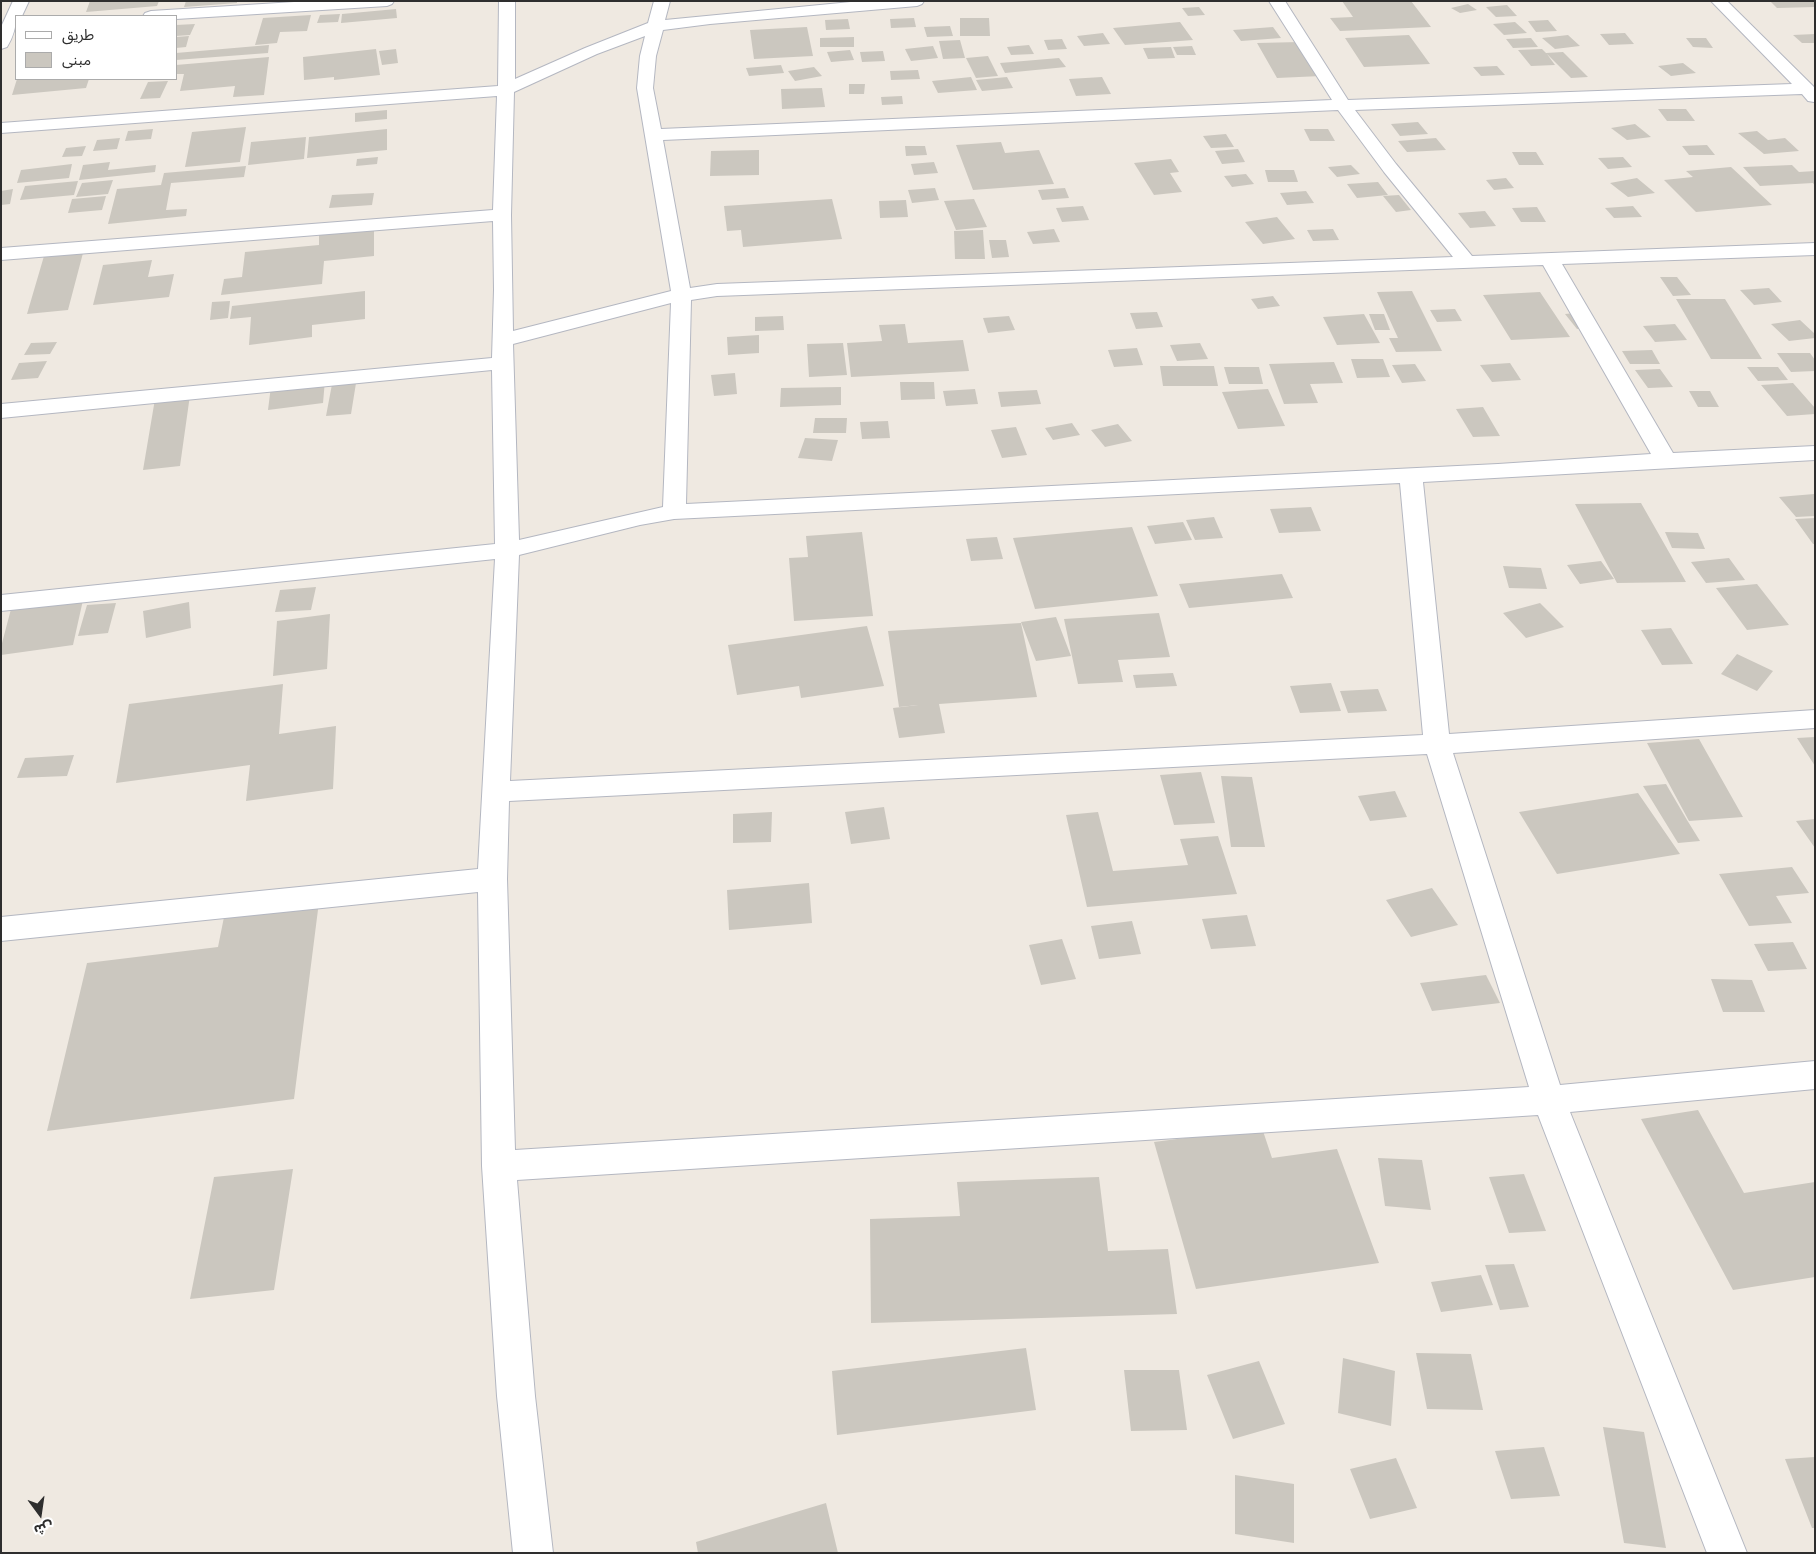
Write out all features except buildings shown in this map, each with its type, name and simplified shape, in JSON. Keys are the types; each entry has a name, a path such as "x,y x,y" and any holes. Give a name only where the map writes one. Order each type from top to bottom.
{"street":[{"path":"1,44 20,1"},
{"path":"167,15 387,1"},
{"path":"507,1 508,27 502,215 502,351 507,550 492,879 499,1166 516,1396 533,1553"},
{"path":"662,1 648,56 645,88 681,294 674,512"},
{"path":"1,128 506,90 600,48 656,26 720,18 917,1"},
{"path":"1277,1 1343,105 1390,168 1467,262"},
{"path":"1718,1 1810,93"},
{"path":"652,135 1343,105 1810,93"},
{"path":"1,254 502,215"},
{"path":"1,411 502,351 681,294 717,290 1815,249"},
{"path":"1549,259 1666,460"},
{"path":"1,603 507,550 640,518 674,512 1410,476 1815,453"},
{"path":"1410,476 1438,744 1549,1100 1727,1553"},
{"path":"495,792 1438,744 1815,719"},
{"path":"1,929 492,879"},
{"path":"499,1166 1549,1100 1815,1075"}]}
